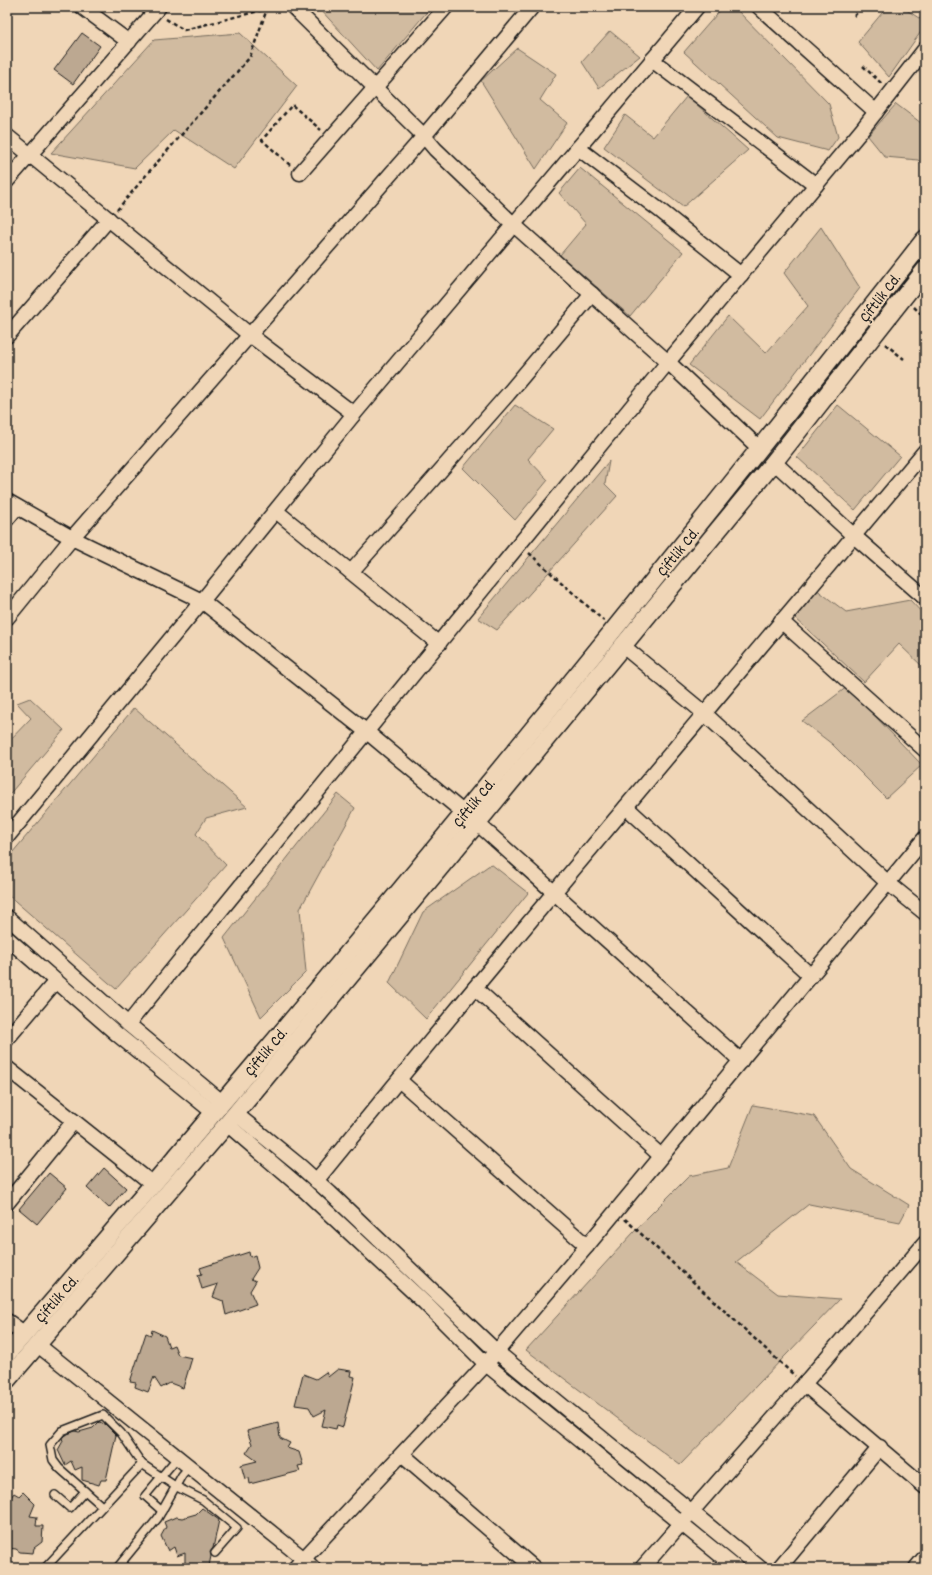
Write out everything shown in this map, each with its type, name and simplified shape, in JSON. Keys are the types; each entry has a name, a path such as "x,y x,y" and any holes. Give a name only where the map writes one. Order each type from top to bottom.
{"street":[{"path":"82,7 129,42"},
{"path":"293,7 375,87 435,149 514,225 668,362 854,536 925,598"},
{"path":"300,173 446,7"},
{"path":"7,618 72,538 424,136 532,7"},
{"path":"7,836 202,601 354,414 697,7"},
{"path":"759,7 876,112"},
{"path":"7,181 157,10"},
{"path":"128,1024 668,362 742,275 876,112 925,49"},
{"path":"652,60 816,185"},
{"path":"7,136 31,154 250,335 354,414"},
{"path":"578,148 742,275"},
{"path":"7,336 109,219"},
{"name":"Çiftlik Cd.","path":"7,1380 31,1339 154,1185 464,813 760,449 925,239"},
{"name":"Çiftlik Cd.","path":"7,1354 31,1339 231,1119 478,823 774,462 925,270"},
{"path":"351,572 508,394 592,294"},
{"path":"316,1181 474,988 781,620 925,451"},
{"path":"7,519 12,504 72,538 202,601 367,732 464,813"},
{"path":"276,511 439,644"},
{"path":"781,620 925,750"},
{"path":"623,646 704,713 888,883 925,913"},
{"path":"626,807 811,976"},
{"path":"478,823 741,1061"},
{"path":"7,1321 189,1467 304,1565 486,1364 587,1246 925,838"},
{"path":"7,917 128,1024 231,1119 305,1191 408,1287 486,1364 736,1568"},
{"path":"7,938 118,1035 218,1108"},
{"path":"7,1039 56,981"},
{"path":"474,988 661,1156"},
{"path":"7,1068 154,1185"},
{"path":"399,1080 587,1246"},
{"path":"231,1119 316,1181 496,1352 760,1568"},
{"path":"7,1203 74,1121"},
{"path":"642,1568 804,1384 925,1243"},
{"path":"804,1384 880,1447 925,1487"},
{"path":"779,1568 880,1447"},
{"path":"403,1455 534,1568"},
{"path":"916,1568 925,1557"}],"lane":[{"path":"102,1506 53,1460 50,1445 62,1431 104,1415 122,1432 142,1464 176,1486 203,1500 237,1528 215,1553"},
{"path":"162,1511 145,1496 178,1458"},
{"path":"45,1568 142,1464"},
{"path":"117,1568 158,1518 182,1475 189,1467"},
{"path":"55,1495 70,1508 85,1491"}],"path":[{"path":"157,10 184,30 274,7"},
{"path":"854,16 862,7"},
{"path":"109,219 153,166 250,57 267,9"},
{"path":"863,66 891,92"},
{"path":"300,173 262,140 292,104 330,138"},
{"path":"874,335 904,359"},
{"path":"520,544 613,630"},
{"path":"616,1211 804,1384"}],"shaded area":[{"path":"318,7 431,7 377,71"},
{"path":"723,7 734,7 829,104 838,137 828,151 778,138 684,52"},
{"path":"887,7 902,7 925,22 925,26 889,77 858,42"},
{"path":"610,31 640,56 599,88 582,62"},
{"path":"240,33 297,86 234,169 174,130 135,168 51,153 154,40"},
{"path":"517,48 556,74 540,100 567,123 536,169 481,81"},
{"path":"687,96 748,150 683,207 604,147 625,115 653,137"},
{"path":"896,104 925,126 925,165 918,160 885,157 868,136"},
{"path":"580,168 683,252 630,316 560,255 586,224 559,193"},
{"path":"821,227 860,288 760,419 689,365 728,316 766,353 808,306 784,273"},
{"path":"515,405 553,429 528,459 548,480 515,520 463,468"},
{"path":"838,405 900,456 855,510 797,457"},
{"path":"609,461 605,484 617,496 497,630 478,618"},
{"path":"816,589 846,612 910,600 925,616 925,669 899,644 864,682 794,617"},
{"path":"847,687 922,765 886,798 832,744 802,721"},
{"path":"30,698 64,730 7,797 7,743 31,718 17,703"},
{"path":"134,708 247,807 206,818 196,834 226,865 116,989 7,894 7,859"},
{"path":"338,794 355,808 300,909 306,972 261,1017 224,938"},
{"path":"491,864 528,893 426,1019 389,983 423,912"},
{"path":"753,1105 814,1116 851,1169 909,1205 900,1222 809,1204 736,1262 778,1294 840,1299 680,1465 526,1350 644,1221 689,1176 728,1168"}],"building":[{"path":"82,33 100,46 73,84 54,70"},
{"path":"104,1168 126,1188 109,1208 87,1188"},
{"path":"49,1173 67,1188 37,1224 19,1209"},
{"path":"249,1252 250,1257 255,1255 258,1268 251,1279 256,1281 250,1291 256,1304 226,1315 223,1301 213,1297 218,1284 202,1289 198,1275 202,1274 200,1268"},
{"path":"152,1330 165,1336 169,1347 174,1345 178,1355 192,1358 183,1388 170,1383 161,1388 154,1377 148,1392 135,1387 136,1383 130,1382 146,1333 151,1335"},
{"path":"338,1369 351,1371 350,1376 355,1377 343,1427 337,1425 336,1429 322,1426 326,1410 314,1416 309,1407 295,1405 303,1374 316,1379 326,1372 328,1377"},
{"path":"99,1422 105,1424 116,1435 106,1480 101,1480 99,1485 82,1480 82,1467 75,1470 71,1461 65,1465 58,1450 63,1441 62,1438 65,1435 75,1431 79,1432 93,1428"},
{"path":"278,1423 280,1438 290,1443 287,1448 299,1452 303,1465 298,1466 300,1471 250,1484 249,1478 245,1479 241,1465 257,1461 246,1453 252,1444 247,1431"},
{"path":"23,1492 35,1504 30,1516 37,1517 36,1526 43,1526 42,1542 34,1548 33,1553 20,1552 16,1549 7,1548 7,1502 14,1493 19,1496"},
{"path":"202,1508 219,1520 213,1548 210,1552 211,1556 209,1566 203,1566 203,1568 185,1568 185,1553 177,1556 174,1547 168,1551 161,1536 166,1527 164,1522 176,1517 182,1518 196,1514"}]}
